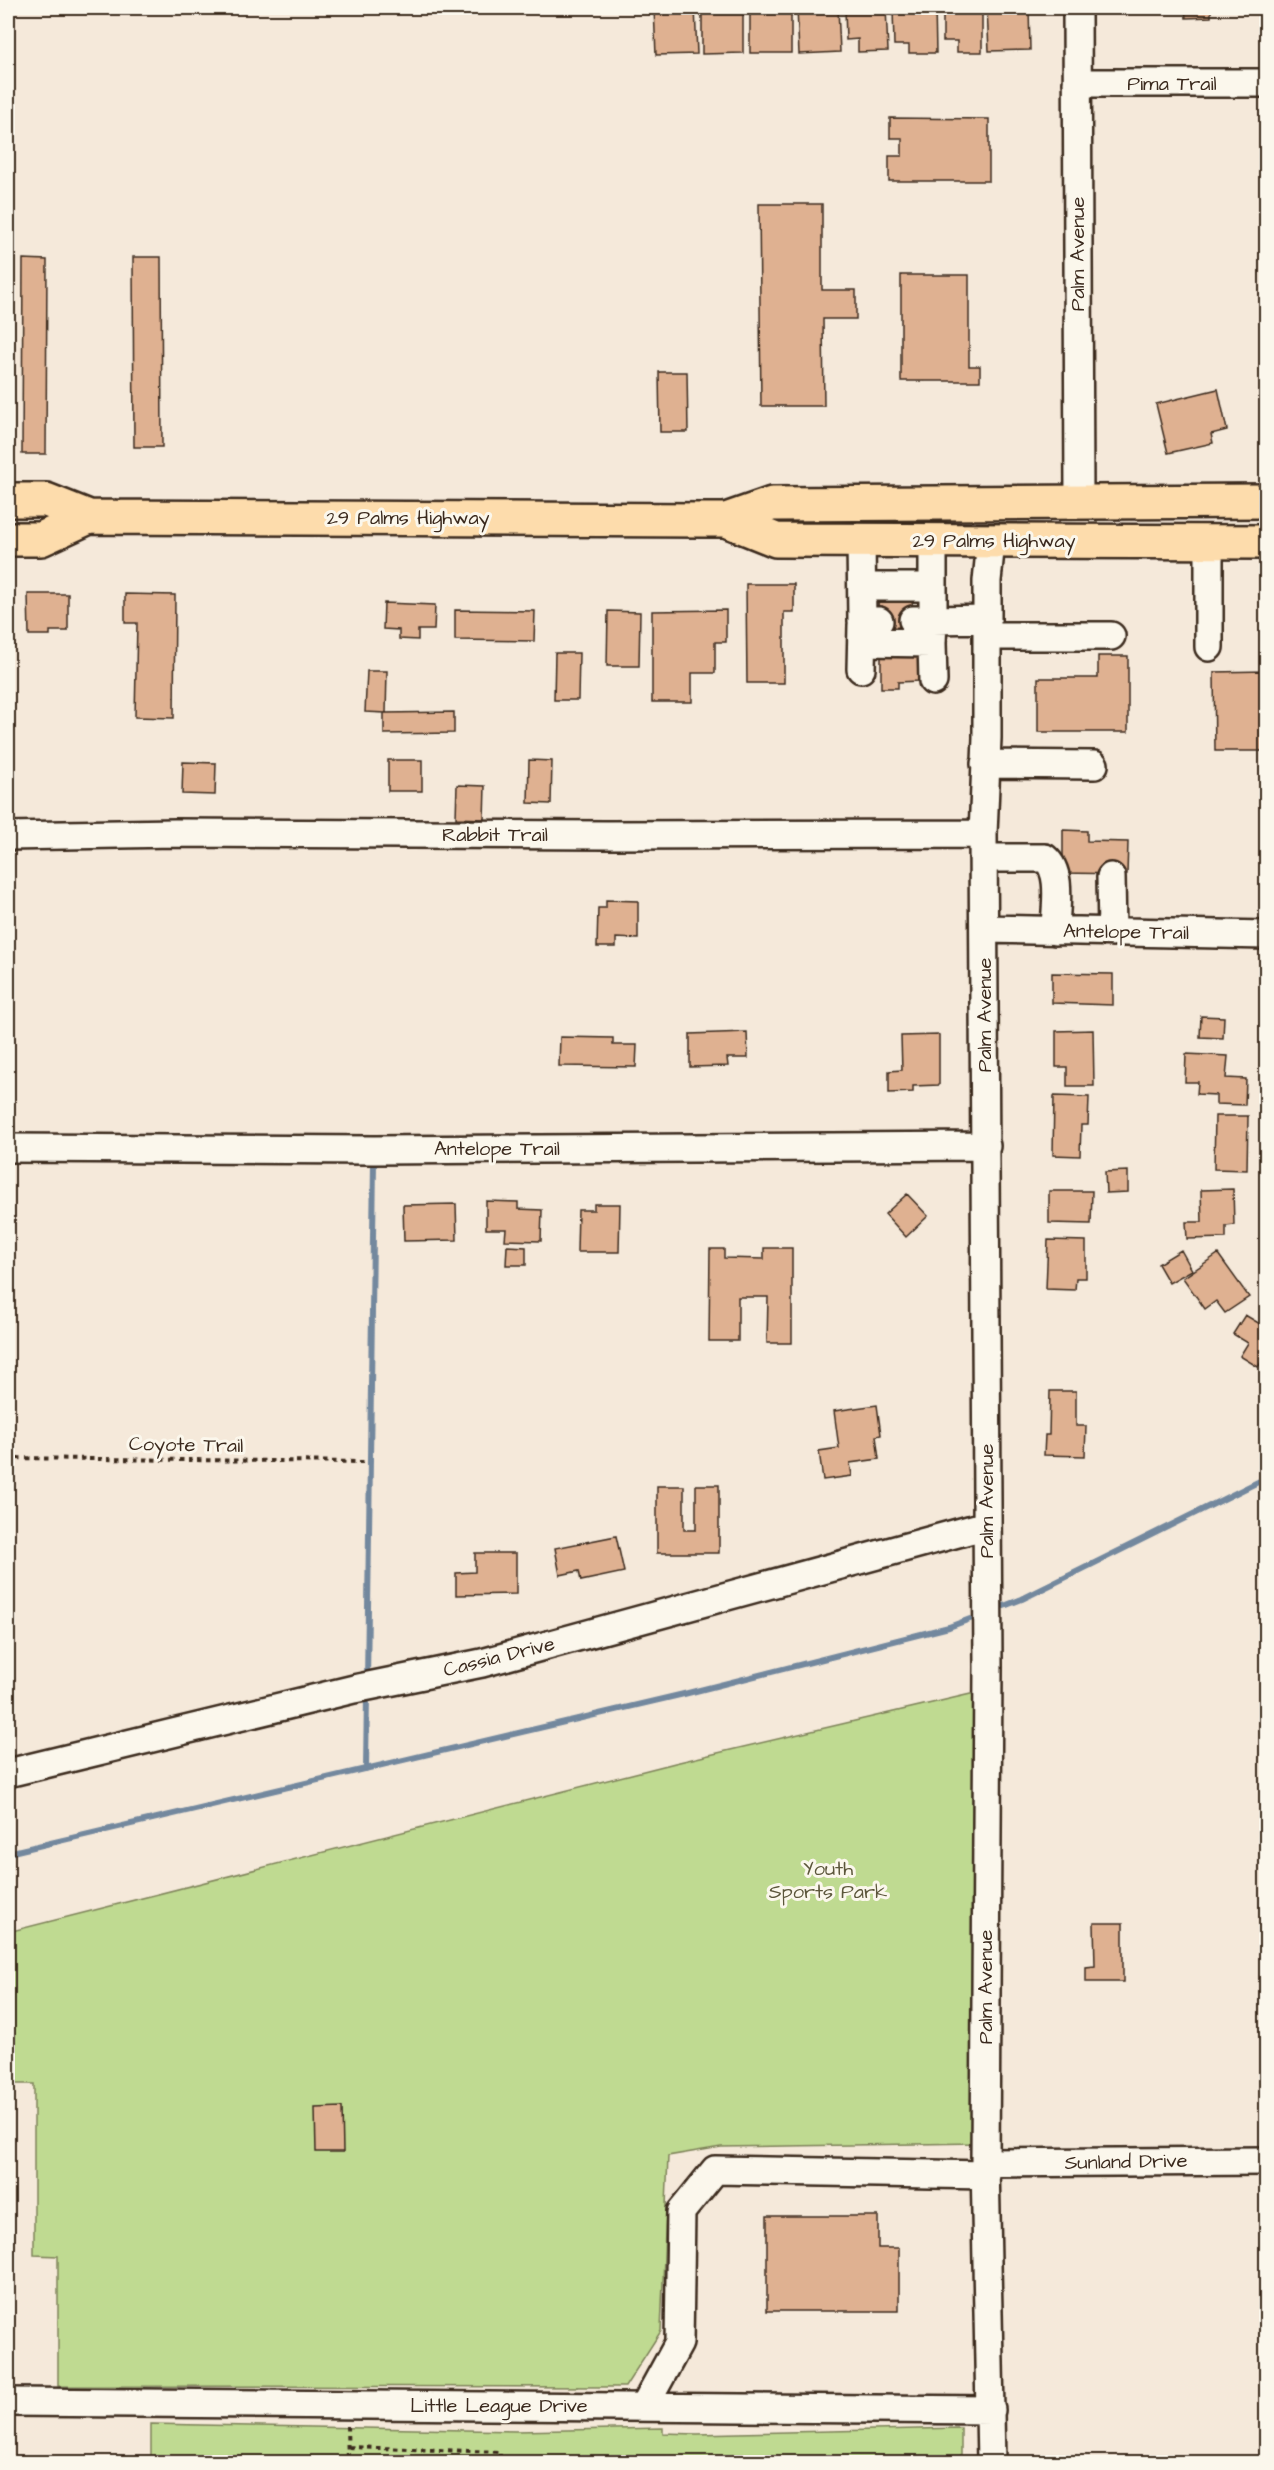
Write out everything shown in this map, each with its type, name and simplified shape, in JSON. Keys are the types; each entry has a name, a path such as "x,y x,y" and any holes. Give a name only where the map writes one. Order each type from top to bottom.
{"main road":[{"name":"29 Palms Highway","path":"8,500 46,500 90,517 726,520 772,504 1259,500"},
{"path":"991,540 998,524 1077,525 1229,514 1259,500"},
{"name":"29 Palms Highway","path":"8,538 41,539 90,517"},
{"name":"29 Palms Highway","path":"726,520 776,540 1266,542"}],"street":[{"name":"Palm Avenue","path":"1077,8 1080,501"},
{"name":"Pima Trail","path":"1077,83 1266,83"},
{"path":"861,540 862,587 868,628 861,669"},
{"path":"933,540 933,587 926,628 933,681"},
{"name":"Palm Avenue","path":"991,540 983,846 987,1525 986,2169 991,2463"},
{"path":"1209,542 1209,647"},
{"path":"862,587 933,587"},
{"path":"868,628 987,628 1111,636"},
{"path":"986,764 1094,765"},
{"name":"Rabbit Trail","path":"8,836 175,833 607,836 983,846 1045,858 1053,865 1055,930"},
{"path":"1111,877 1112,932"},
{"name":"Antelope Trail","path":"985,929 1266,935"},
{"name":"Antelope Trail","path":"8,1148 386,1150 986,1146"},
{"name":"Cassia Drive","path":"8,1773 354,1689 482,1663 987,1525"},
{"name":"Sunland Drive","path":"644,2407 679,2343 681,2212 715,2170 986,2169 1266,2160"},
{"name":"Little League Drive","path":"8,2402 991,2410"}],"path":[{"name":"Coyote Trail","path":"8,1458 365,1462"},
{"path":"347,2423 348,2463"},
{"path":"349,2447 500,2452 500,2463"}],"green space":[{"name":"Youth Sports Park","path":"975,1693 978,2143 721,2147 668,2156 661,2331 625,2387 58,2386 58,2256 34,2255 34,2084 8,2084 8,1932 675,1763"},
{"path":"151,2424 517,2431 663,2428 663,2433 697,2434 961,2428 961,2462 151,2462"}],"building":[{"path":"654,8 695,8 697,54 656,55"},
{"path":"702,8 717,8 717,12 729,12 729,8 743,8 743,53 702,54"},
{"path":"750,8 791,8 791,53 750,53"},
{"path":"797,8 838,8 840,52 799,54"},
{"path":"845,8 886,8 888,51 858,52 858,39 846,40"},
{"path":"893,8 935,8 936,53 909,53 909,45 894,45"},
{"path":"943,8 982,8 982,52 957,52 957,41 943,41"},
{"path":"987,8 1029,8 1030,50 989,51"},
{"path":"1185,8 1211,8 1211,17 1186,18"},
{"path":"890,118 989,119 989,181 889,181 889,156 902,156 902,138 890,138"},
{"path":"759,204 822,204 822,290 856,290 856,319 823,319 824,406 761,406"},
{"path":"133,257 161,257 162,447 134,447"},
{"path":"23,259 47,260 46,454 22,454"},
{"path":"901,275 969,275 969,366 980,366 980,381 901,381"},
{"path":"659,372 687,372 688,432 660,432"},
{"path":"1218,389 1227,430 1211,434 1213,443 1168,453 1156,404"},
{"path":"746,584 794,584 794,612 784,612 784,683 747,683"},
{"path":"28,594 68,594 68,631 50,631 50,635 29,635"},
{"path":"125,594 175,595 174,718 135,717 137,623 125,623"},
{"path":"878,595 912,595 913,640 879,640"},
{"path":"384,603 435,605 434,630 418,630 418,640 399,639 399,630 383,629"},
{"path":"455,610 535,611 534,641 455,640"},
{"path":"726,610 726,642 715,642 715,673 692,673 692,702 652,702 652,611"},
{"path":"608,611 640,612 639,666 607,666"},
{"path":"919,650 919,681 898,682 898,688 881,688 881,651"},
{"path":"555,653 579,653 578,700 554,700"},
{"path":"1098,656 1128,656 1128,732 1038,732 1038,678 1098,678"},
{"path":"367,671 387,671 386,713 365,712"},
{"path":"1266,671 1266,751 1215,751 1214,672"},
{"path":"454,712 454,733 384,734 384,713"},
{"path":"388,760 422,760 422,791 388,791"},
{"path":"529,760 552,761 551,804 528,803"},
{"path":"183,762 216,763 215,795 182,794"},
{"path":"457,785 485,786 484,819 456,818"},
{"path":"1063,830 1087,831 1087,841 1128,842 1127,874 1063,873"},
{"path":"606,900 638,901 638,939 616,938 616,947 597,947 598,908 606,908"},
{"path":"1052,973 1113,974 1113,1005 1052,1003"},
{"path":"1201,1016 1224,1017 1223,1038 1200,1037"},
{"path":"1093,1030 1094,1086 1067,1086 1067,1067 1056,1067 1056,1031"},
{"path":"747,1032 748,1058 727,1058 728,1066 690,1067 690,1034"},
{"path":"939,1035 939,1085 913,1086 913,1092 889,1093 889,1071 902,1070 901,1036"},
{"path":"560,1037 613,1038 613,1045 637,1045 636,1067 559,1066"},
{"path":"1186,1054 1228,1056 1226,1078 1246,1079 1245,1105 1216,1104 1216,1095 1197,1094 1198,1082 1185,1082"},
{"path":"1054,1096 1089,1097 1088,1125 1081,1125 1080,1156 1053,1155"},
{"path":"1215,1116 1248,1116 1247,1170 1214,1169"},
{"path":"1128,1171 1128,1192 1106,1193 1105,1172"},
{"path":"1233,1189 1234,1225 1226,1226 1226,1238 1187,1239 1186,1222 1202,1222 1201,1190"},
{"path":"1049,1191 1092,1191 1091,1224 1049,1223"},
{"path":"907,1194 928,1216 906,1237 885,1214"},
{"path":"486,1201 518,1202 518,1209 542,1210 541,1241 505,1240 506,1229 486,1229"},
{"path":"456,1204 457,1240 404,1241 403,1205"},
{"path":"594,1204 620,1204 619,1252 577,1252 578,1210 594,1210"},
{"path":"1048,1240 1086,1241 1086,1278 1076,1278 1075,1290 1046,1289"},
{"path":"507,1246 526,1247 526,1265 506,1265"},
{"path":"764,1248 792,1248 792,1343 767,1343 768,1297 738,1297 738,1341 709,1341 710,1249 724,1249 724,1258 764,1259"},
{"path":"1181,1250 1192,1270 1169,1283 1158,1264"},
{"path":"1218,1254 1249,1297 1225,1313 1216,1301 1205,1309 1183,1278"},
{"path":"1245,1315 1260,1324 1263,1319 1266,1321 1266,1358 1258,1367 1240,1356 1248,1343 1233,1334"},
{"path":"1050,1391 1076,1391 1076,1426 1086,1426 1085,1456 1044,1455 1045,1435 1049,1435"},
{"path":"877,1405 881,1435 876,1436 879,1459 850,1463 852,1476 823,1480 819,1451 839,1448 834,1411"},
{"path":"696,1485 719,1485 719,1553 657,1553 657,1486 684,1486 684,1530 696,1530"},
{"path":"616,1536 624,1572 581,1581 579,1571 560,1575 555,1548"},
{"path":"475,1553 516,1553 516,1594 456,1595 456,1573 475,1572"},
{"path":"1094,1923 1123,1923 1123,1982 1086,1982 1086,1967 1095,1966"},
{"path":"342,2107 343,2152 316,2152 315,2108"},
{"path":"767,2216 878,2216 878,2248 899,2248 899,2311 767,2311"}],"waterway":[{"path":"367,1681 374,1163"},
{"path":"1004,1606 1266,1478"},
{"path":"8,1853 684,1694 949,1627 970,1619"},
{"path":"366,1769 367,1694"}]}
